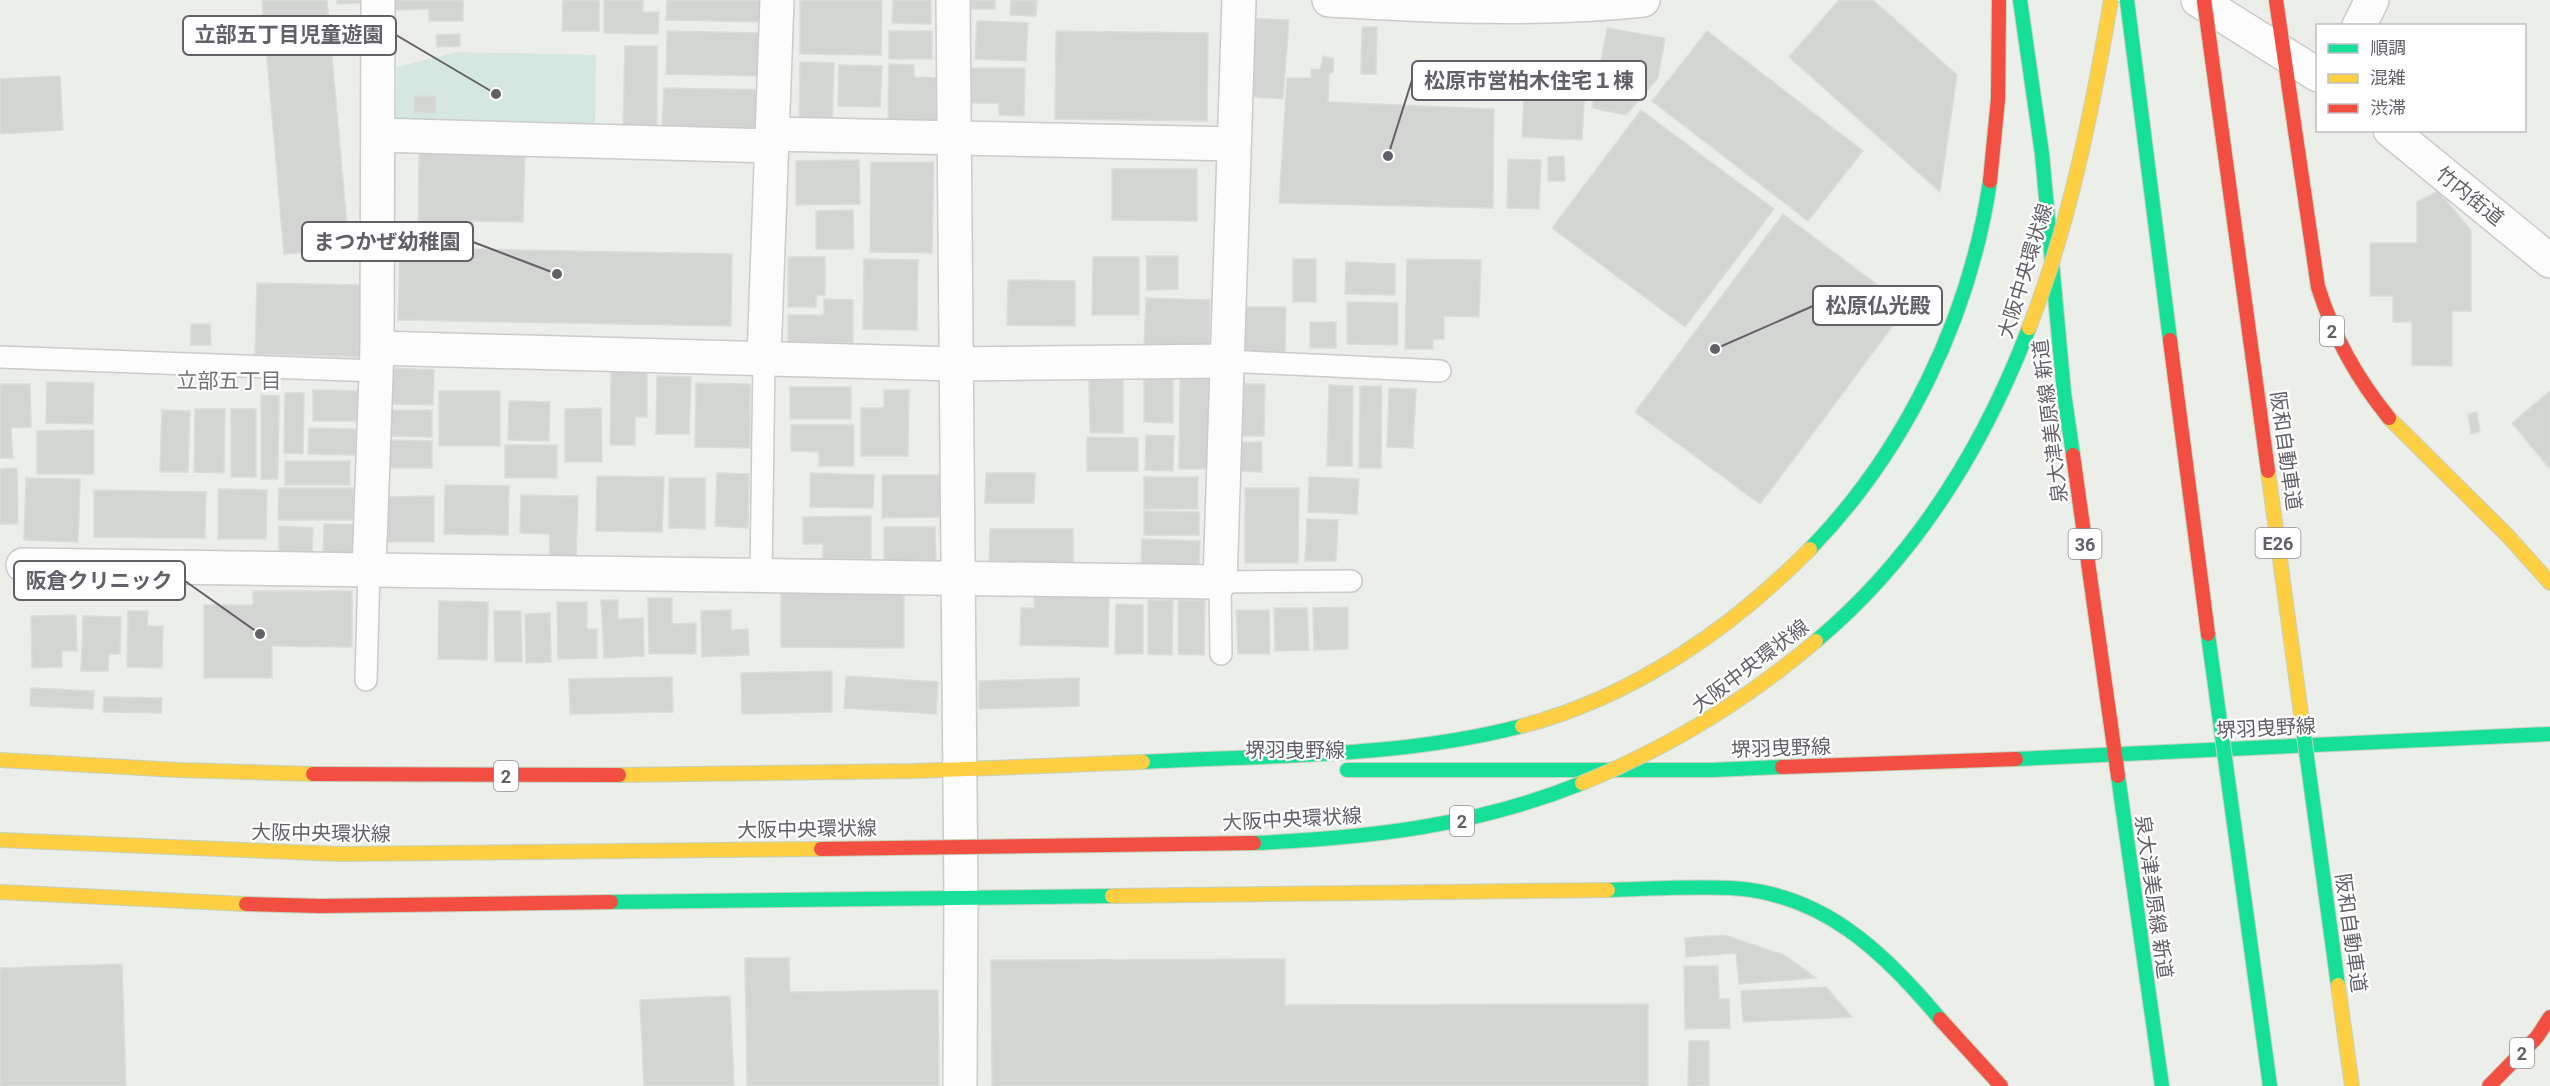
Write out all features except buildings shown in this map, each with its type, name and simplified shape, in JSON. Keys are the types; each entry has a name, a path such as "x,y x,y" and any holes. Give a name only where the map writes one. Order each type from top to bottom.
{"main road":[{"name":"2","path":"0,760 278,774 560,777 1012,770 1421,744 1499,731 1536,722 1631,684 1718,630 1795,566 1834,524 1884,460 1946,348 1988,202 1999,100 1999,0"},
{"name":"泉大津美原線 新道","path":"2020,0 2042,154 2064,393 2162,1086"},
{"name":"大阪中央環状線","path":"0,840 341,854 1187,845 1317,839 1412,830 1463,821 1558,794 1634,763 1705,724 1747,697 1851,610 1912,541 1967,460 1995,409 2039,298 2092,102 2111,0"},
{"path":"2127,0 2198,557 2270,1086"},
{"name":"阪和自動車道","path":"2204,0 2352,1086"},
{"name":"2","path":"2276,0 2318,287 2324,310 2344,356 2385,414 2407,440 2502,529 2550,583"},
{"name":"堺羽曳野線","path":"1332,770 1712,770 2115,755 2550,734"},
{"name":"堺羽曳野線","path":"1012,770 1297,770"},
{"path":"0,892 177,902 320,906 961,899 1123,894 1695,887 1765,893 1795,900 1824,913 1880,952 1906,977 1967,1052 2001,1086"},
{"name":"2","path":"2490,1086 2530,1044 2550,1017"},
{"path":"2530,1065 2550,1024"}],"street":[{"path":"369,570 377,359 378,0"},
{"path":"764,358 777,0"},
{"path":"953,0 961,899 960,1086"},
{"path":"23,565 1220,582 1239,0"},
{"path":"1329,0 1405,5 1643,0"},
{"path":"2198,0 2316,74"},
{"path":"2360,24 2372,0"},
{"name":"竹内街道","path":"2392,132 2550,261"},
{"path":"378,135 1234,144"},
{"path":"377,359 764,358 957,364 1226,361"}],"lane":[{"path":"0,357 377,359"},
{"path":"761,576 764,358"},
{"path":"1226,361 1440,371"},
{"path":"366,680 369,570"},
{"path":"1221,654 1220,582 1351,581"}],"shaded area":[{"path":"457,52 596,55 595,124 396,121 397,67"}],"traffic: fast":[{"path":"2020,0 2042,154 2064,393 2073,455"},
{"path":"2127,0 2170,340"},
{"path":"1810,549 1876,469 1904,425 1928,379 1950,331 1967,282 1990,181"},
{"path":"1816,641 1852,609 1885,574 1915,537 1942,498 1990,416 2029,328"},
{"path":"2208,634 2270,1086"},
{"path":"2302,721 2338,985"},
{"path":"1143,762 1381,750 1429,744 1522,726"},
{"path":"2016,759 2550,734"},
{"path":"1347,770 1712,770 1782,767"},
{"path":"2118,776 2162,1086"},
{"path":"1254,843 1338,838 1462,820 1542,798 1582,783"},
{"path":"1608,890 1731,888 1764,892 1795,901 1823,914 1874,949 1919,994 1940,1019"},
{"path":"611,902 1112,896"}],"traffic: slow":[{"path":"2029,328 2044,288 2068,207 2096,83 2111,0"},
{"path":"2389,418 2507,535 2550,583"},
{"path":"2268,471 2302,721"},
{"path":"1522,726 1603,697 1678,657 1747,606 1810,549"},
{"path":"1582,783 1675,739 1705,721 1762,684 1816,641"},
{"path":"0,760 178,770 313,774"},
{"path":"619,775 915,771 1143,762"},
{"path":"0,840 341,854"},
{"path":"341,854 821,849"},
{"path":"1112,896 1608,890"},
{"path":"0,892 246,904"},
{"path":"2338,985 2352,1086"}],"traffic: jam":[{"path":"1990,181 1998,99 1999,0"},
{"path":"2204,0 2268,471"},
{"path":"2276,0 2318,287 2331,323 2347,356 2389,418"},
{"path":"2170,340 2208,634"},
{"path":"2073,455 2118,776"},
{"path":"1782,767 2016,759"},
{"path":"313,774 619,775"},
{"path":"821,849 1254,843"},
{"path":"246,904 320,906 611,902"},
{"path":"2489,1086 2537,1037 2550,1017"},
{"path":"1940,1019 2001,1086"}],"place":[{"name":"立部五丁目児童遊園","path":"496,94"},
{"name":"松原市営柏木住宅１棟","path":"1388,156"},
{"name":"まつかぜ幼稚園","path":"557,274"},
{"name":"松原仏光殿","path":"1715,349"},
{"name":"阪倉クリニック","path":"260,634"}],"district":[{"name":"立部五丁目","path":"229,381"}]}
